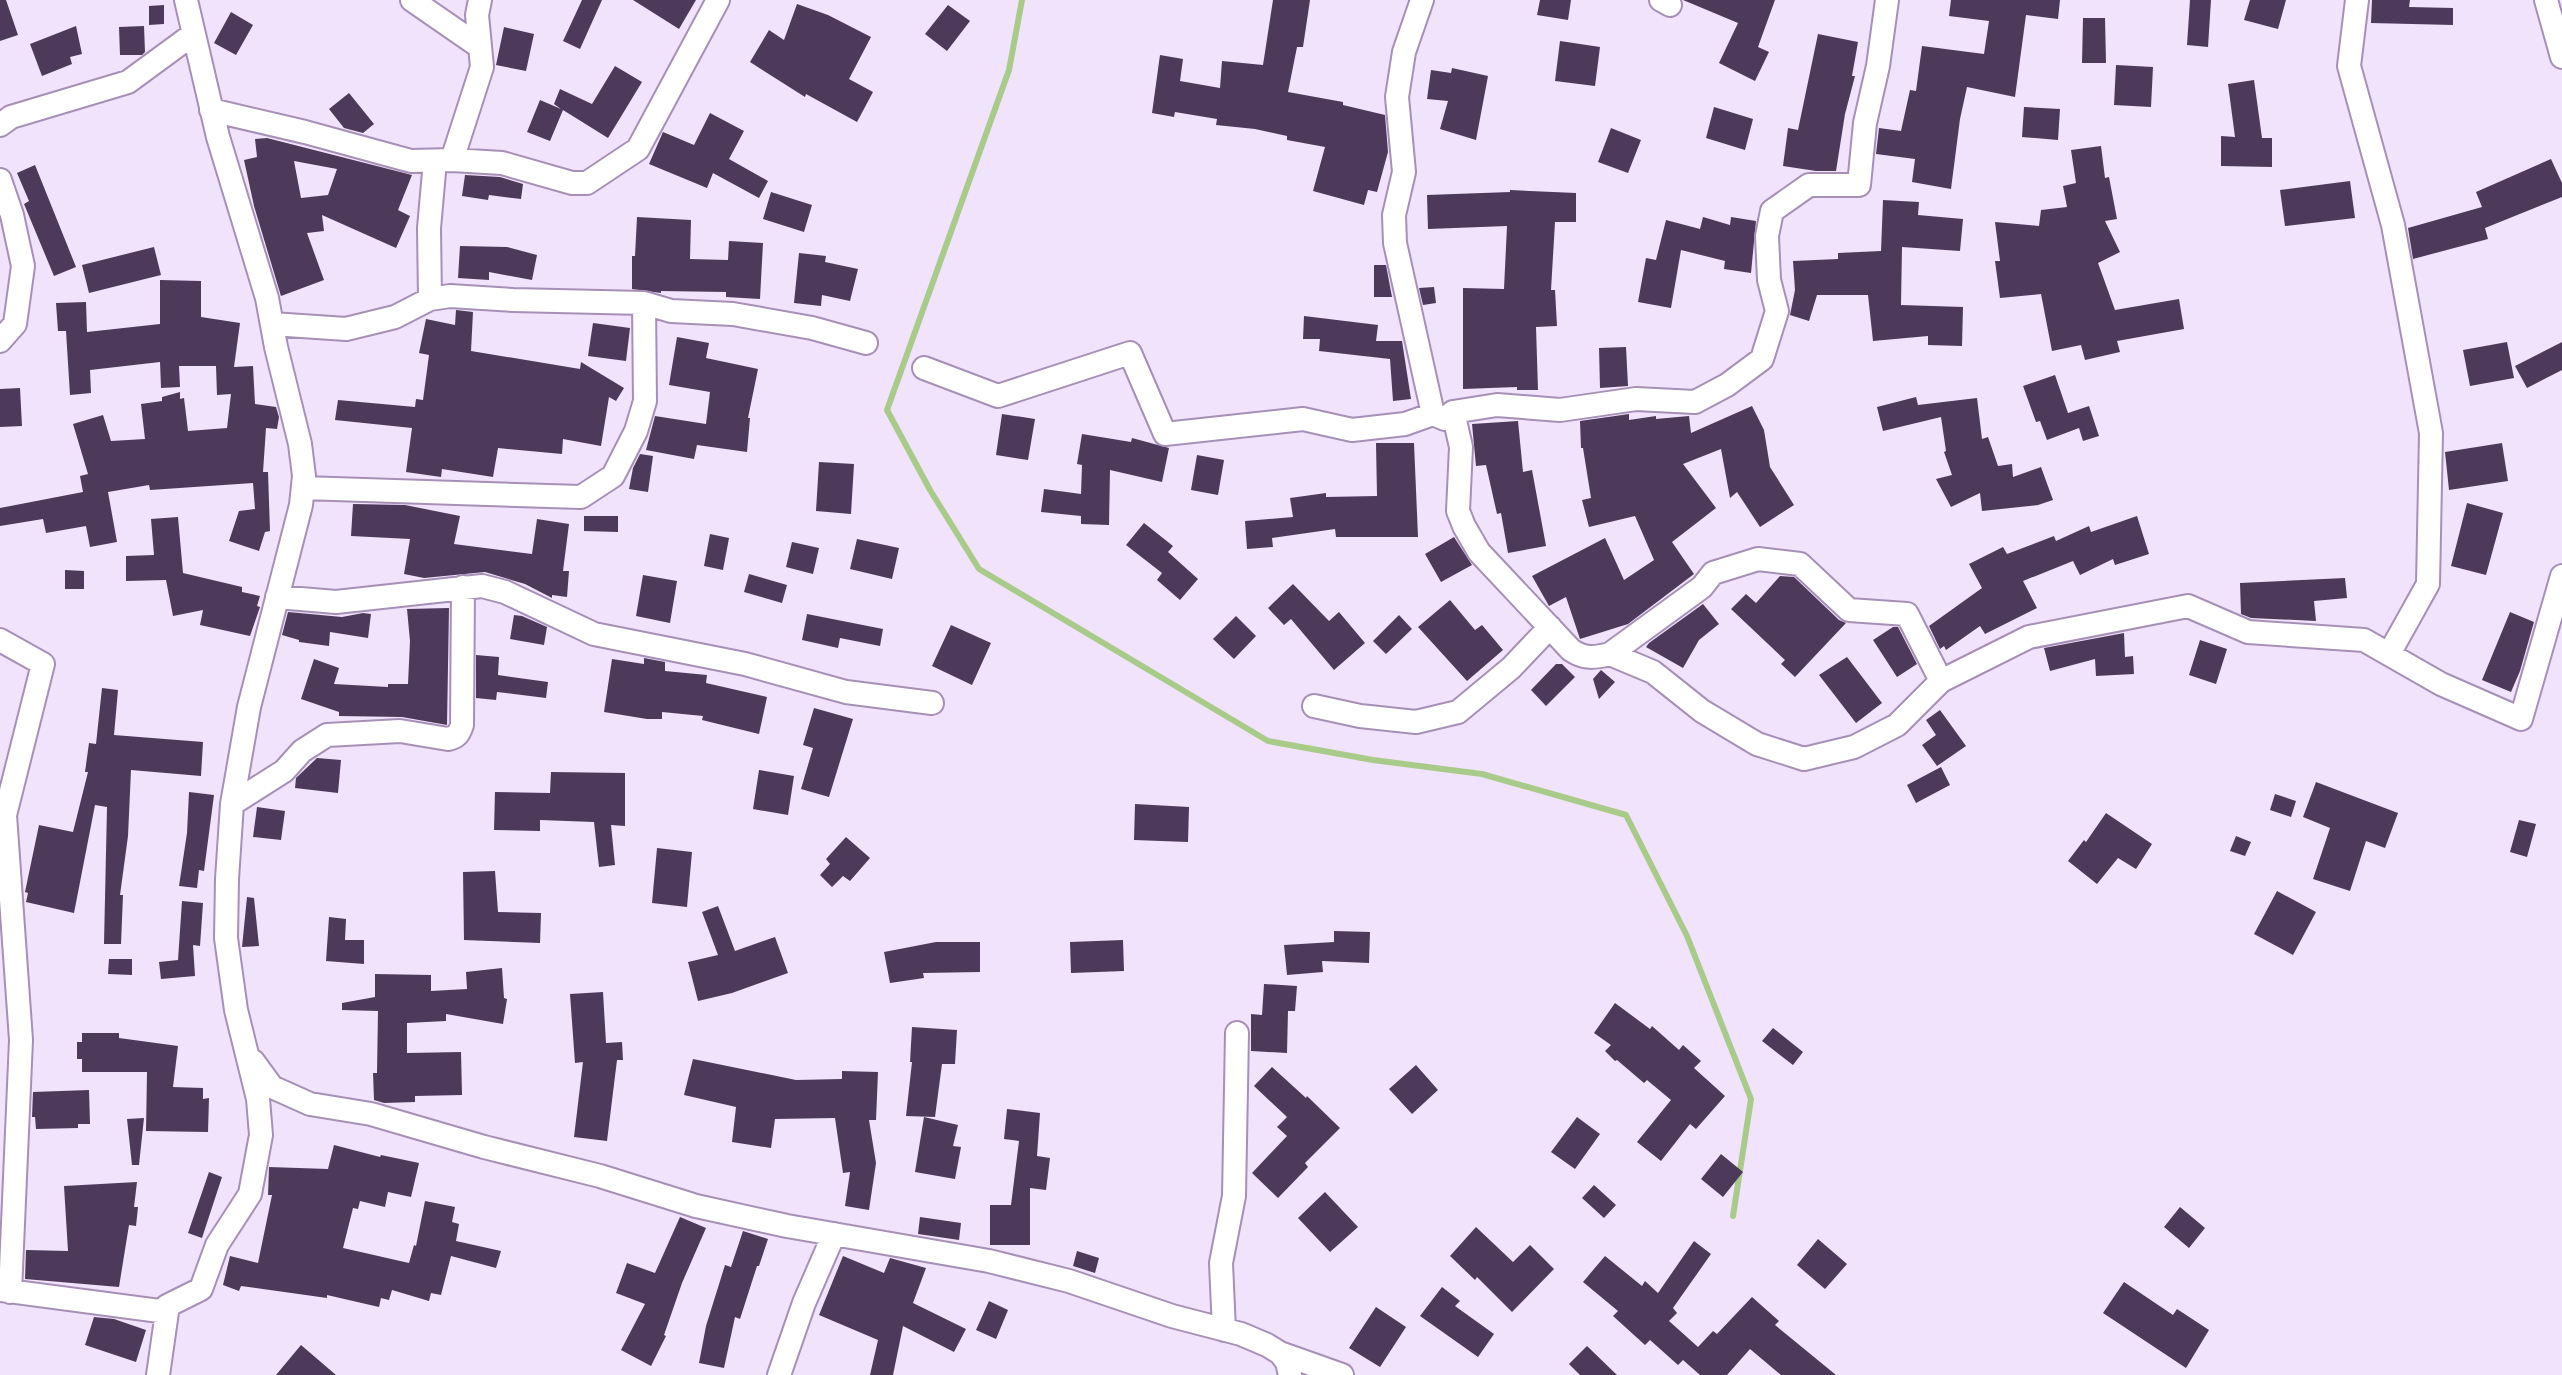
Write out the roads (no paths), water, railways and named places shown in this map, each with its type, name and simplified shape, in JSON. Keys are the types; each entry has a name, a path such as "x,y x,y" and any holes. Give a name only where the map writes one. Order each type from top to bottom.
{"street":[{"path":"158,1375 167,1306 201,1289 217,1245 250,1194 261,1135 258,1099 236,1010 226,938 227,879 232,804 249,707 301,505 304,476 300,444 267,298 211,110 186,0"},
{"path":"412,0 480,47"},
{"path":"430,299 429,228 444,160 482,67 477,15 480,0"},
{"path":"211,110 411,161 502,163 572,183 587,183 638,149 718,0"},
{"path":"1422,0 1404,52 1397,97 1404,172 1394,215 1395,243 1443,413 1461,447 1458,511 1479,552 1571,650 1580,657 1595,658 1610,654 1678,606 1702,587 1713,573 1758,559 1800,564 1849,610 1907,614 1941,681"},
{"path":"924,368 998,396 1130,353 1165,434 1303,419 1352,430 1405,424 1443,413 1497,405 1560,410 1636,399 1695,402 1727,385 1762,359 1777,311 1769,280 1767,236 1772,211 1809,185 1859,185 1865,123 1878,66 1887,0"},
{"path":"2357,0 2349,66 2393,225 2431,433 2428,584 2389,654"},
{"path":"2546,0 2562,57"},
{"path":"0,125 11,117 128,82 192,35"},
{"path":"0,180 12,215 23,266 15,324 0,341"},
{"path":"272,324 346,329 395,317 430,299 450,296 644,303 671,311 733,314 812,328 866,343"},
{"path":"303,488 581,497 613,476 636,431 645,401 644,303"},
{"path":"1610,654 1653,672 1702,711 1757,744 1804,759 1854,747 1897,725 1941,681 2029,637 2188,606 2248,632 2364,640 2441,684 2521,719 2562,576"},
{"path":"277,597 336,602 482,586 505,592 594,634 745,664 846,692 932,703"},
{"path":"232,804 284,771 302,751 327,735 400,731 448,739 455,737 462,725 463,587"},
{"path":"1314,706 1360,716 1416,722 1458,712 1511,668 1550,627"},
{"path":"0,640 43,664 5,815 21,1040 5,1291 167,1312"},
{"path":"1224,1330 1221,1263 1234,1196 1237,1033"},
{"path":"246,1050 272,1087 310,1104 371,1114 600,1176 696,1206 787,1226 989,1261 1069,1281 1172,1316 1241,1334 1280,1353 1342,1375"},
{"path":"779,1375 804,1303 834,1234"},
{"path":"1280,1353 1287,1362 1290,1375"}],"waterway":[{"path":"1022,0 1009,70 887,410 930,490 979,569 1268,741 1373,760 1482,774 1626,815 1687,936 1751,1099 1733,1216"}]}
